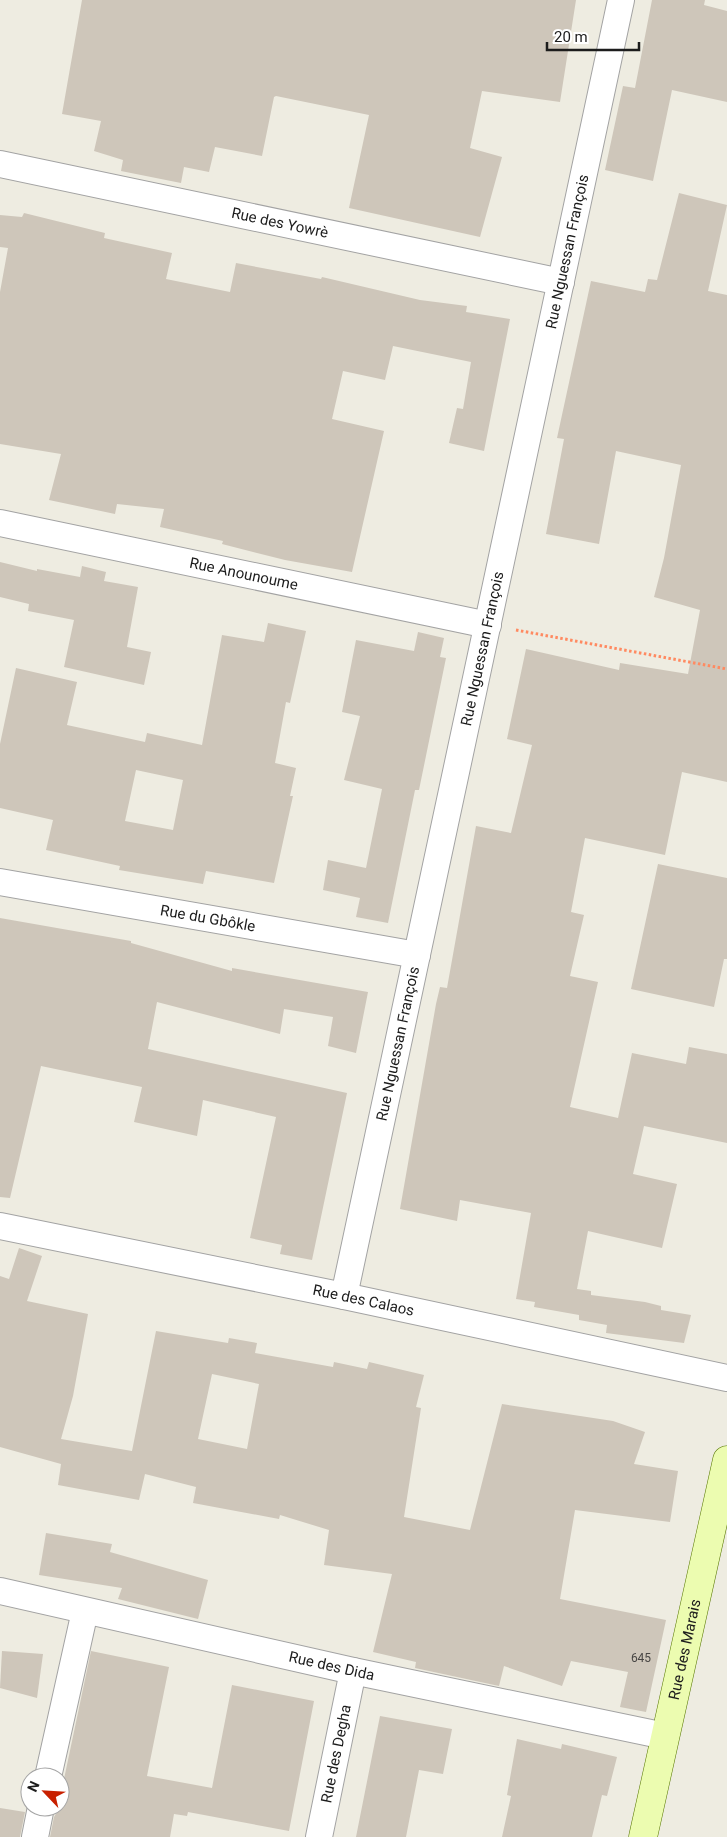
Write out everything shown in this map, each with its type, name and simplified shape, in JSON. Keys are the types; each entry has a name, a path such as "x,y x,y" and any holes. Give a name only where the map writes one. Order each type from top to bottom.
{"street":[{"name":"Rue Nguessan François","path":"344,1296 621,0"},
{"name":"Rue des Yowrè","path":"0,164 561,282"},
{"name":"Rue Anounoume","path":"0,523 488,625"},
{"name":"Rue du Gbôkle","path":"0,882 417,955"},
{"name":"Rue des Calaos","path":"0,1226 344,1296 727,1378"},
{"name":"Rue des Marais","path":"643,1837 727,1460"},
{"name":"Rue des Dida","path":"0,1592 353,1671 665,1736"},
{"path":"50,1767 85,1611"},
{"name":"Rue des Degha","path":"319,1837 353,1671"},
{"path":"35,1837 39,1817"}],"path":[{"path":"488,625 727,669"}],"building":[{"path":"82,0 576,0 560,102 482,91 470,148 502,157 480,237 349,208 369,115 276,96 274,97 262,156 215,147 209,172 184,167 181,183 121,171 123,160 94,151 101,121 62,114"},
{"path":"652,0 705,0 704,5 727,11 727,102 672,90 653,181 605,170 623,86 635,88"},
{"path":"679,193 727,205 708,291 727,295 727,782 682,772 665,855 585,838 571,912 584,915 570,976 598,982 570,1107 618,1118 632,1053 686,1064 689,1047 727,1054 727,1143 644,1126 633,1174 677,1184 662,1248 588,1231 577,1289 591,1291 591,1295 645,1302 661,1306 661,1310 691,1315 684,1343 606,1333 607,1325 579,1320 579,1315 534,1307 535,1302 516,1299 531,1213 460,1200 457,1221 400,1209 436,1004 440,987 447,988 476,826 511,833 532,745 507,739 526,649 619,670 620,663 688,674 700,610 654,597 664,558 681,465 616,451 599,544 546,534 564,439 557,438 591,281 645,292 648,279 657,280"},
{"path":"24,213 105,233 104,238 172,253 166,279 230,292 236,263 321,279 322,277 420,300 467,306 466,312 510,319 484,451 449,443 457,408 463,409 471,362 393,346 385,380 343,371 332,419 384,431 352,572 285,560 222,544 223,541 160,527 164,509 117,504 115,514 49,500 61,454 0,444 0,292 8,248 0,247 0,215 22,217"},
{"path":"0,562 37,571 37,569 80,577 82,566 106,572 104,581 138,587 127,647 151,652 144,685 64,667 74,620 28,611 29,604 0,597"},
{"path":"268,623 306,631 290,703 286,702 275,763 296,768 290,796 293,796 274,883 206,871 203,884 119,870 120,866 46,850 53,820 0,808 0,744 16,668 77,682 67,725 145,742 147,733 202,745 222,635 264,642","holes":["136,770 183,780 173,830 125,821"]},
{"path":"418,632 444,638 440,657 446,658 419,790 415,790 388,923 356,917 360,898 323,890 328,860 366,868 382,789 344,780 360,716 342,712 356,640 414,651"},
{"path":"658,864 727,878 727,959 724,959 714,1007 631,989"},
{"path":"0,918 131,941 131,943 232,971 232,968 368,992 356,1053 328,1046 333,1017 284,1009 280,1034 157,1002 148,1049 347,1093 312,1260 280,1254 282,1245 250,1238 276,1117 203,1100 197,1136 134,1122 142,1087 41,1066 10,1198 0,1197"},
{"path":"19,1248 42,1256 27,1301 88,1314 73,1396 61,1439 132,1451 156,1331 228,1343 229,1338 257,1343 255,1353 333,1367 334,1362 367,1369 369,1362 424,1375 416,1407 421,1408 404,1517 470,1530 502,1404 613,1421 645,1432 634,1464 678,1471 670,1522 575,1510 560,1599 666,1620 646,1712 620,1707 628,1672 571,1661 562,1686 504,1666 499,1686 415,1668 416,1662 373,1652 392,1574 324,1565 329,1530 280,1515 279,1519 193,1503 196,1487 145,1474 139,1500 58,1485 61,1464 0,1447 0,1276 9,1279","holes":["212,1374 259,1384 247,1449 198,1439"]},
{"path":"46,1533 112,1544 110,1552 208,1580 198,1619 118,1599 122,1588 39,1575"},
{"path":"2,1651 43,1654 37,1698 0,1688"},
{"path":"91,1651 169,1667 147,1776 212,1788 232,1685 314,1701 289,1831 188,1812 187,1816 174,1814 170,1837 50,1837 54,1817 70,1817 70,1767 67,1767"},
{"path":"380,1716 452,1729 443,1774 419,1770 406,1837 356,1837"},
{"path":"517,1739 561,1749 562,1744 617,1757 607,1796 602,1795 592,1837 502,1837 511,1796 507,1795"},
{"path":"0,1808 20,1811 20,1817 24,1817 20,1837 0,1837"}]}
